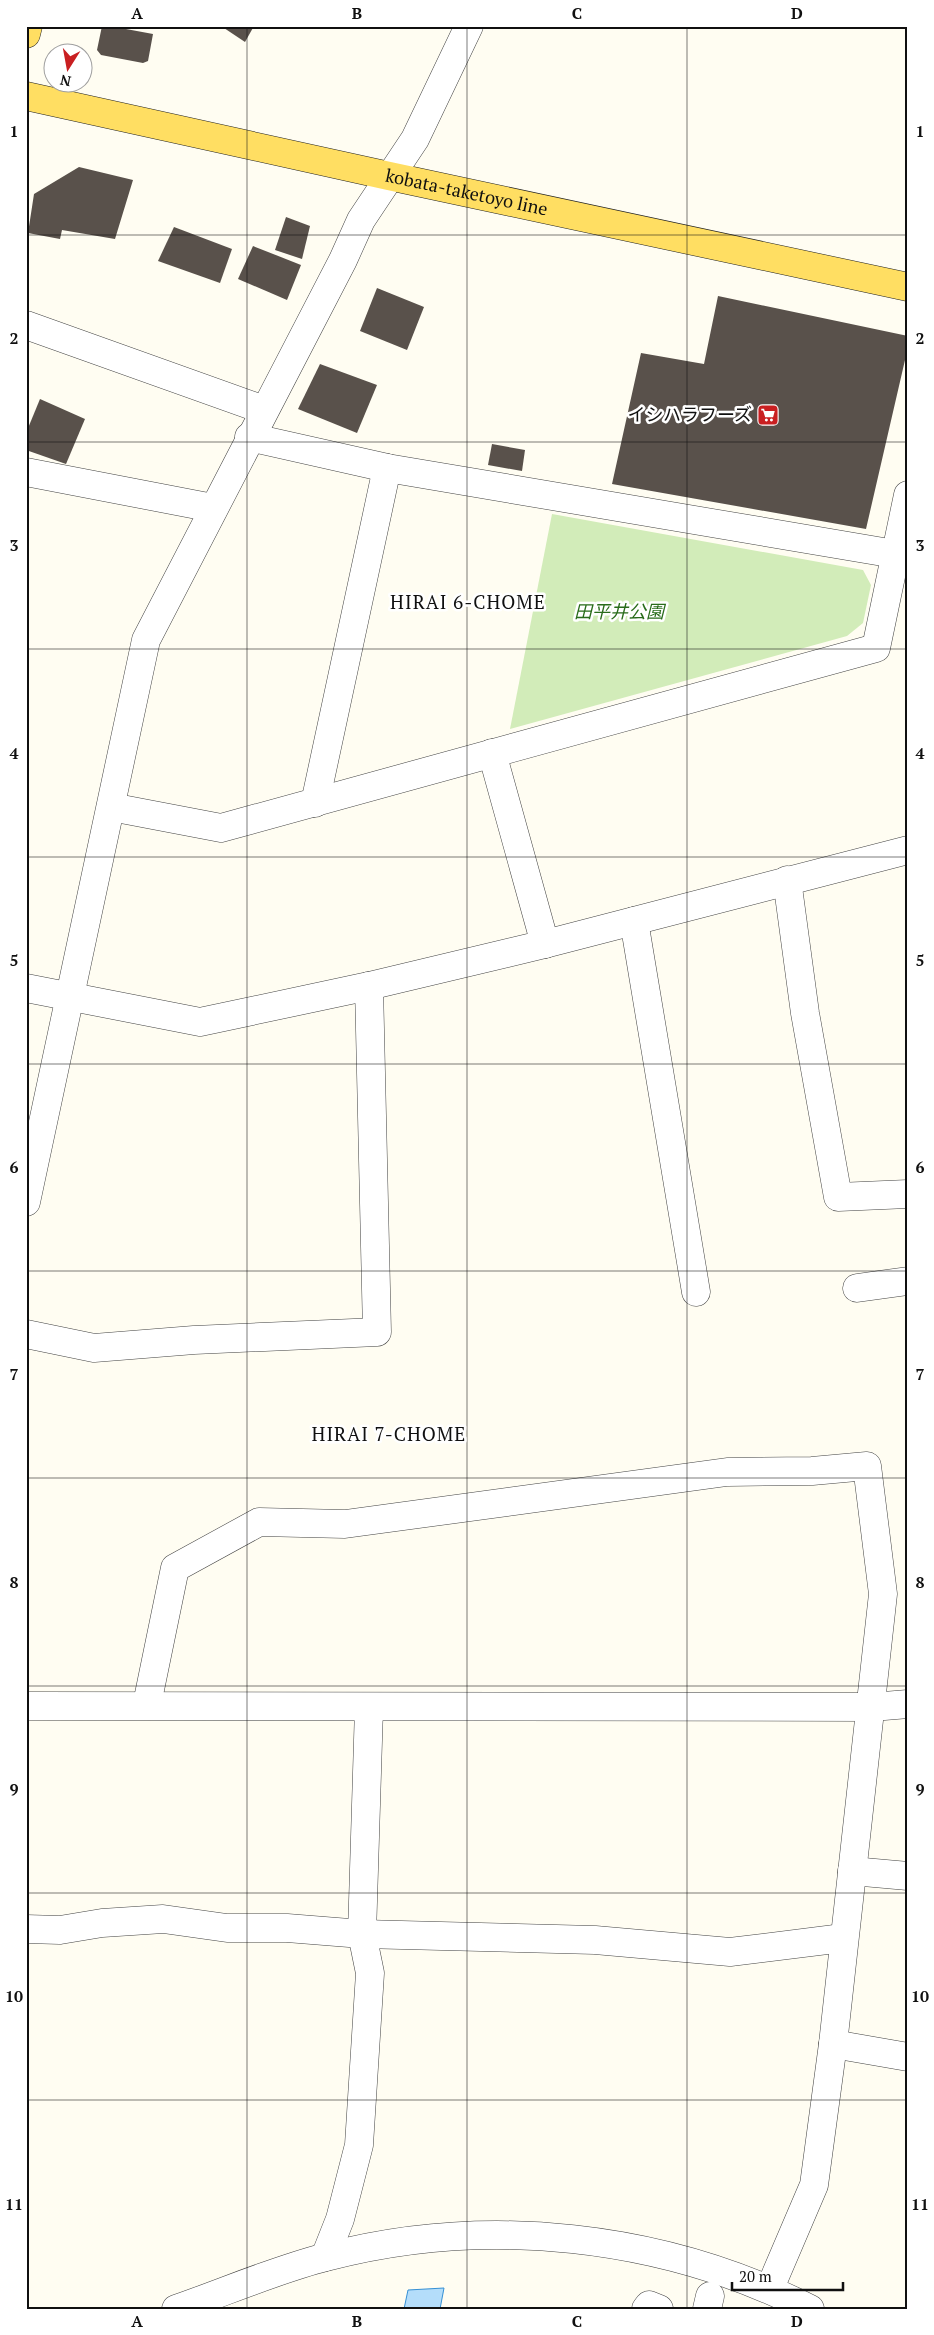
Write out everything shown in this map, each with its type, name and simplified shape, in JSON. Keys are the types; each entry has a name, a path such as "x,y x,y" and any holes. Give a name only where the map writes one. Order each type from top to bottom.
{"main road":[{"path":"26,34 28,26"},
{"name":"kobata-taketoyo line","path":"26,96 908,287"}],"street":[{"path":"26,1202 68,997 146,640 343,260 361,220 415,139 469,26"},
{"path":"26,325 264,410"},
{"path":"250,437 388,468 895,554"},
{"path":"315,802 388,468"},
{"path":"26,472 213,508"},
{"path":"111,807 221,828 876,648 908,495"},
{"path":"492,753 545,944"},
{"path":"26,988 200,1022 369,986 545,944 908,850"},
{"path":"788,880 806,1013 838,1197 908,1194"},
{"path":"634,921 696,1292"},
{"path":"26,1334 94,1348 194,1340 377,1332 369,986"},
{"path":"857,1288 908,1281"},
{"path":"147,1704 175,1568 259,1522 344,1524 726,1472 812,1471 867,1466 883,1594 872,1708 843,1938 833,2044 814,2185 770,2288"},
{"path":"26,1706 147,1704 369,1708 872,1708 908,1704"},
{"path":"325,2257 340,2219 358,2145 370,1974 362,1934 369,1708"},
{"path":"852,1871 908,1876"},
{"path":"26,1929 60,1930 102,1923 163,1919 227,1928 287,1928 362,1934 595,1940 730,1952 843,1938"},
{"path":"833,2044 908,2056"},
{"path":"176,2309 325,2257 398,2242 477,2234 556,2236 640,2250 719,2270 770,2288 810,2309"},
{"path":"646,2309 649,2305 660,2309"}],"green space":[{"name":"田平井公園","path":"552,514 863,570 871,585 863,623 847,636 510,729"}],"water":[{"path":"444,2288 440,2309 404,2309 408,2290"}],"building":[{"path":"102,26 126,26 126,29 153,34 148,61 143,63 101,55 97,50"},
{"path":"221,26 254,26 245,42"},
{"path":"79,167 133,180 115,239 62,230 60,239 28,233 34,194"},
{"path":"286,217 310,226 302,259 275,250"},
{"path":"174,227 232,249 220,283 158,261"},
{"path":"253,246 301,265 287,300 238,279"},
{"path":"377,288 424,307 407,350 360,331"},
{"path":"718,296 908,336 908,347 866,529 612,484 641,353 704,364"},
{"path":"320,364 377,385 357,433 298,409"},
{"path":"40,399 85,419 66,464 26,450 26,433"},
{"path":"492,444 525,450 522,471 488,465"}],"place":[{"name":"イシハラフーズ","path":"768,415"}],"district":[{"name":"HIRAI 6-CHOME","path":"468,602"},
{"name":"HIRAI 7-CHOME","path":"389,1434"}]}
